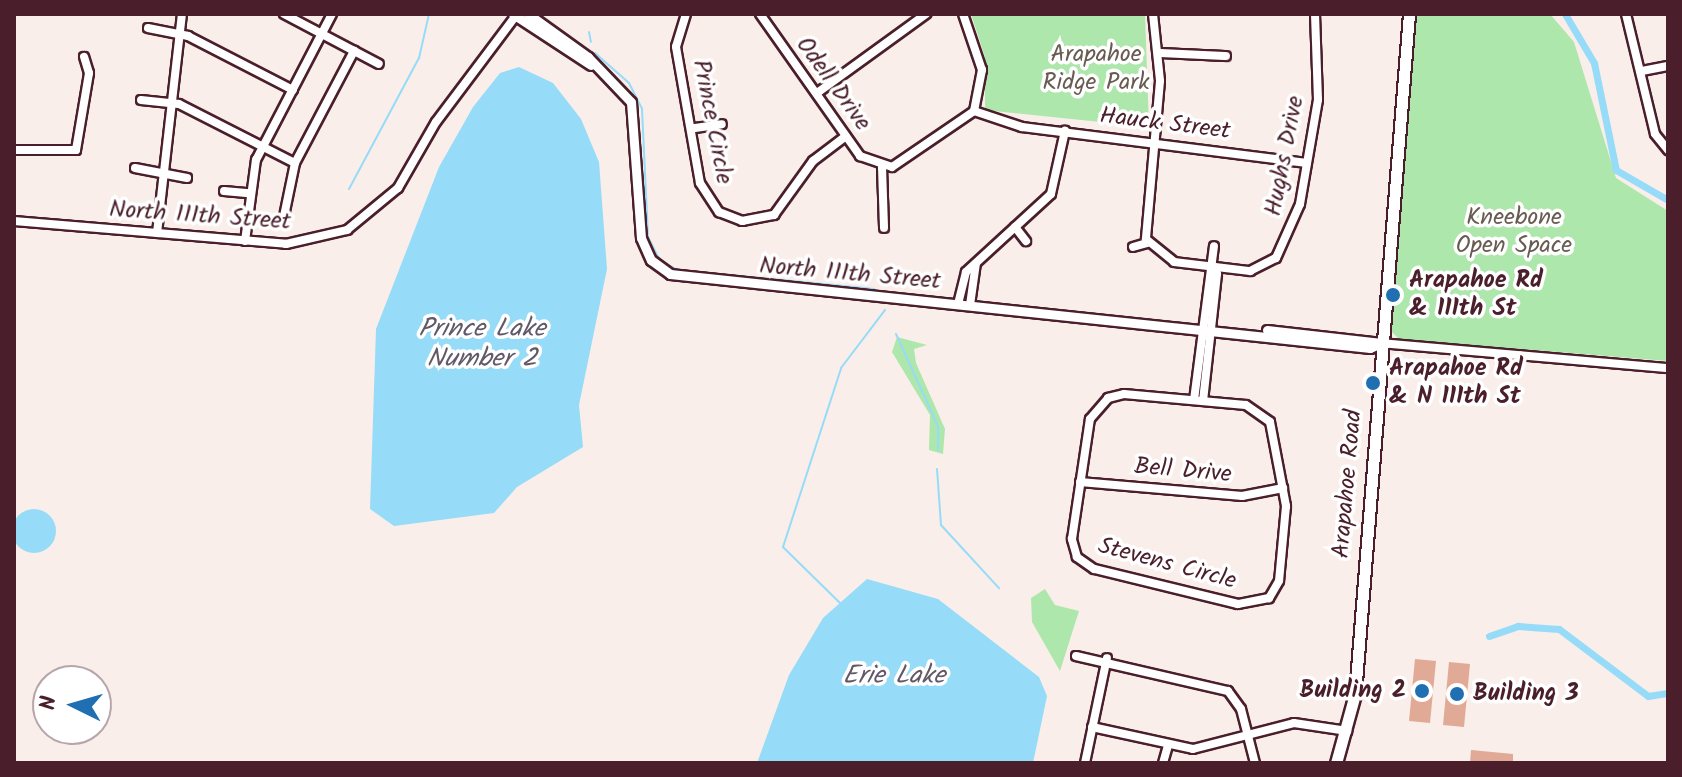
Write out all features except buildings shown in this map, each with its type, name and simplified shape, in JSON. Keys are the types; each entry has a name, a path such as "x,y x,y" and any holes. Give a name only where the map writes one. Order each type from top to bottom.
{"main road":[{"name":"Arapahoe Road","path":"1336,763 1347,731 1409,14"}],"street":[{"path":"157,233 175,32 182,14"},
{"path":"284,14 379,64"},
{"path":"245,241 249,193 264,146 332,14"},
{"name":"North 111th Street","path":"528,14 608,74 636,116 641,238 659,268 709,282 1668,368"},
{"name":"Prince Circle","path":"686,14 676,47 695,128 703,192 719,212 742,221 775,214 813,161 846,136"},
{"name":"Odell Drive","path":"760,14 846,136 866,161 882,167"},
{"path":"817,93 926,14"},
{"path":"884,228 882,167 901,165 974,111 982,70 963,14"},
{"path":"1133,247 1147,243 1159,53 1153,14"},
{"name":"Hughs Drive","path":"1147,243 1174,262 1250,271 1276,258 1300,204 1307,163 1320,71 1315,14"},
{"path":"1626,14 1655,134 1668,150"},
{"name":"North 111th Street","path":"14,221 300,243 347,230 377,211 515,15 608,74"},
{"path":"148,28 175,32 293,90"},
{"path":"283,221 295,163 354,51"},
{"path":"1159,53 1226,56"},
{"path":"14,150 76,150 89,73 84,57"},
{"path":"1642,71 1668,66"},
{"path":"141,100 168,102 295,163"},
{"name":"Hauck Street","path":"974,111 1001,123 1307,163"},
{"path":"695,128 722,124"},
{"path":"958,304 960,283 976,262 1043,205 1059,180 1065,131"},
{"path":"135,168 187,178"},
{"path":"224,191 249,193"},
{"path":"1015,227 1026,241"},
{"path":"1080,482 1095,410 1115,395 1198,401 1214,246"},
{"path":"970,305 976,262"},
{"name":"Stevens Circle","path":"1080,482 1072,539 1079,559 1109,573 1260,603 1279,581 1283,488 1264,414 1198,401"},
{"name":"Bell Drive","path":"1080,482 1242,496 1283,488"},
{"path":"1076,656 1107,658 1217,684 1235,698 1250,734 1255,763"},
{"path":"1085,763 1107,658"},
{"path":"1092,727 1168,746 1203,748 1307,722 1347,731"},
{"path":"1163,763 1168,746"}],"green space":[{"name":"Arapahoe Ridge Park","path":"971,14 1145,14 1149,127 985,110 985,57"},
{"name":"Kneebone Open Space","path":"1415,14 1550,14 1574,42 1616,178 1668,211 1668,361 1399,339 1390,330"},
{"path":"897,337 927,345 914,349 916,363 945,429 943,454 929,450 930,415 892,352"},
{"path":"1045,589 1055,605 1079,611 1060,671 1032,622 1031,598"}],"water":[{"name":"Prince Lake Number 2","path":"519,67 553,83 581,119 599,162 607,269 579,405 583,447 517,487 494,513 394,526 370,509 376,329 439,167 473,107 500,73"},
{"path":"34,509 50,515 56,531 50,547 34,553 18,547 12,531 18,515"},
{"name":"Erie Lake","path":"867,579 938,599 1039,677 1047,696 1033,763 757,763 789,675 823,618"}],"waterway":[{"path":"349,189 419,58 429,14"},
{"path":"1565,14 1594,63 1616,170 1668,200"},
{"path":"589,32 591,42"},
{"path":"595,53 629,83 642,109 648,237 660,261 678,270 874,289"},
{"path":"840,603 783,547 841,368 885,310"},
{"path":"896,334 938,426 938,450"},
{"path":"937,469 941,525 999,588"},
{"path":"1489,636 1518,626 1559,629 1648,696 1668,693"}],"place":[{"name":"Arapahoe Rd & 111th St","path":"1393,295"},
{"name":"Arapahoe Rd & N 111th St","path":"1373,383"},
{"name":"Building 2","path":"1422,691"},
{"name":"Building 3","path":"1457,694"}]}
